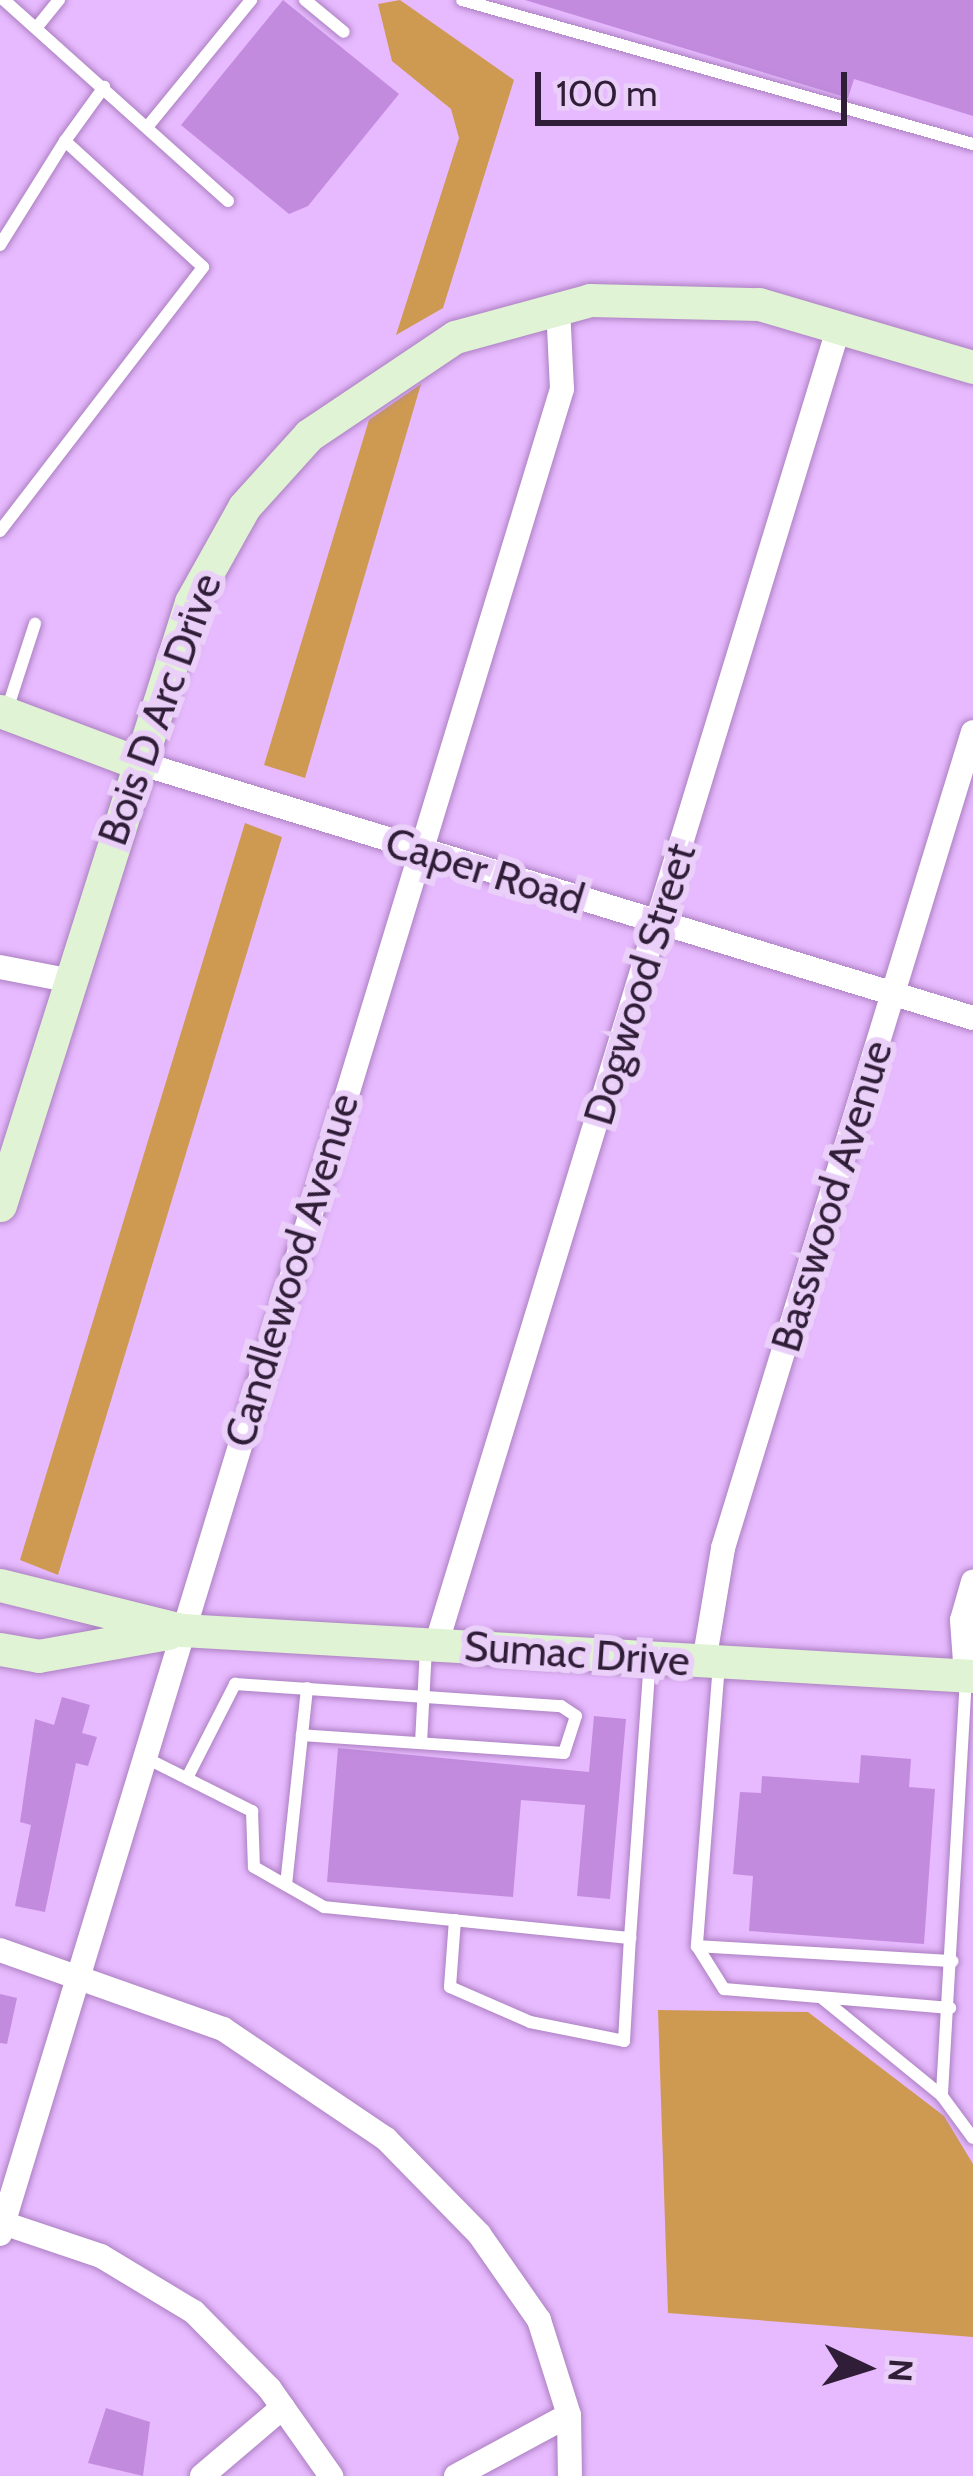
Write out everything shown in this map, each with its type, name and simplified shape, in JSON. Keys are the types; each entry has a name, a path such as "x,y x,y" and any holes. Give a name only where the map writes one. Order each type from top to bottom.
{"street":[{"name":"Bois D Arc Drive","path":"0,1205 10,1132 67,980 190,602 273,472 391,374 455,337 558,306 706,297 839,326 973,367"},
{"name":"Candlewood Avenue","path":"2,2229 84,1977 182,1630 562,389 558,306"},
{"name":"Dogwood Street","path":"432,1642 839,326"},
{"name":"Caper Road","path":"3,713 136,762 973,1018"},
{"name":"Basswood Avenue","path":"712,1663 714,1580 973,732"},
{"path":"0,967 67,980"},
{"path":"970,1676 962,1620 973,1582"},
{"name":"Sumac Drive","path":"0,1585 182,1630 970,1676"},
{"name":"Sumac Drive","path":"0,1649 76,1652 182,1630"},
{"path":"0,1950 223,2029 386,2139 516,2283 569,2415 571,2476"},
{"path":"2,2229 145,2278 233,2348 283,2407 331,2476"},
{"path":"202,2476 283,2407"},
{"path":"456,2476 569,2415"}],"lane":[{"path":"4,0 228,201"},
{"path":"37,27 59,0"},
{"path":"148,126 251,0"},
{"path":"304,0 344,32"},
{"path":"462,0 973,144"},
{"path":"0,245 104,87"},
{"path":"0,531 202,267 65,141"},
{"path":"3,713 35,624"},
{"path":"421,1744 432,1642"},
{"path":"455,1920 450,1987 530,2022 624,2041 650,1658"},
{"path":"712,1663 697,1946 724,1990 950,2008"},
{"path":"942,2096 970,1676"},
{"path":"187,1778 236,1684 574,1708 577,1737 564,1753 302,1735"},
{"path":"286,1885 307,1688"},
{"path":"145,1758 252,1811 254,1867 323,1907 629,1938"},
{"path":"697,1946 953,1961"},
{"path":"821,1997 942,2096 973,2138"}],"shaded area":[{"path":"400,0 514,80 443,308 396,335 459,138 451,109 392,61 378,4"},
{"path":"421,384 305,778 264,765 369,420"},
{"path":"245,823 282,837 58,1575 20,1560"},
{"path":"658,2010 808,2012 944,2116 973,2164 973,2337 668,2313"}],"building":[{"path":"283,0 399,94 308,206 289,214 181,125"},
{"path":"525,0 973,0 973,116 854,79 848,98"},
{"path":"62,1697 90,1705 82,1733 97,1737 88,1766 76,1763 45,1912 15,1906 31,1825 20,1822 35,1719 54,1725"},
{"path":"594,1716 626,1719 610,1899 577,1896 585,1805 521,1800 513,1897 327,1882 338,1748 589,1772"},
{"path":"861,1755 911,1759 909,1787 935,1789 924,1944 749,1931 753,1876 733,1874 740,1792 761,1793 762,1776 859,1783"},
{"path":"0,1994 17,1998 7,2044 0,2043"},
{"path":"106,2408 150,2422 143,2476 88,2463"}]}
